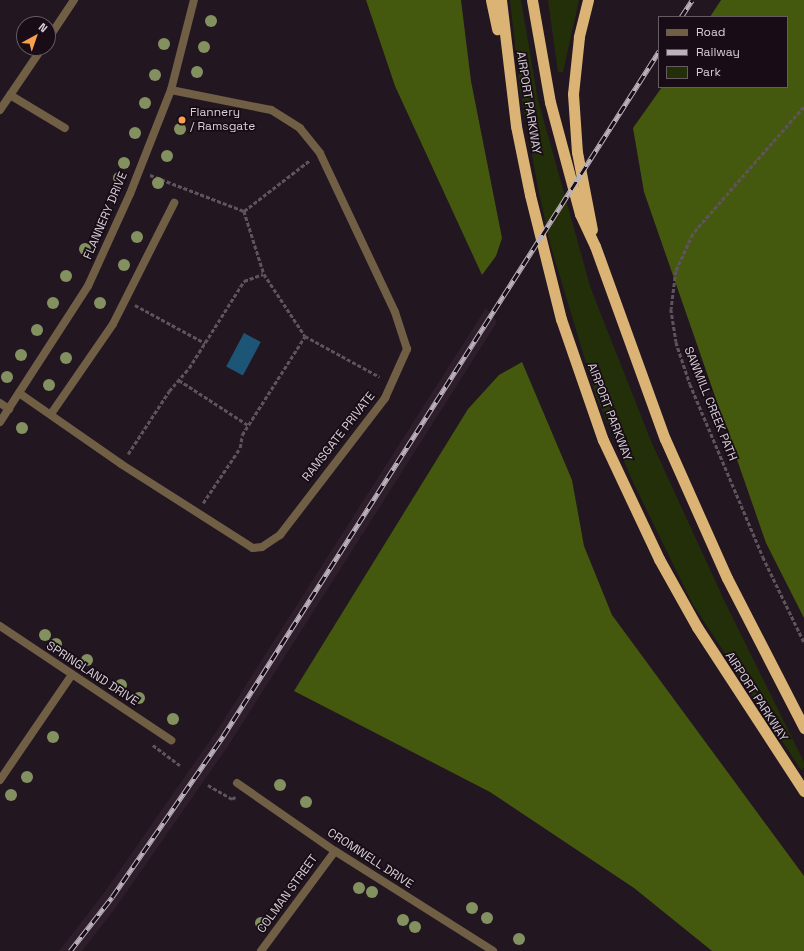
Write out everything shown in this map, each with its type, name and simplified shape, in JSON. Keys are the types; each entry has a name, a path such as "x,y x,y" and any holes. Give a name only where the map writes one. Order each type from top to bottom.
{"highway":[{"path":"491,0 513,105"},
{"name":"AIRPORT PARKWAY","path":"501,0 513,105 530,195 548,272 573,355 603,440 659,559 697,627 804,792"},
{"name":"AIRPORT PARKWAY","path":"532,0 550,102 570,182 580,214 595,246 665,439 727,578 804,728"},
{"path":"588,0 576,59 574,123 595,246"}],"street":[{"path":"56,27 74,0"},
{"name":"FLANNERY DRIVE","path":"0,422 88,286 130,194 170,90 194,0"},
{"path":"0,110 37,56"},
{"name":"RAMSGATE PRIVATE","path":"19,393 121,464 253,548 262,547 280,534 385,398 392,384 407,349 395,312 320,153 300,128 271,110 170,90"},
{"path":"10,95 65,128"},
{"path":"51,414 113,324 174,203"},
{"path":"0,403 9,409"},
{"name":"SPRINGLAND DRIVE","path":"0,626 71,676 171,740"},
{"path":"0,780 71,676"},
{"name":"CROMWELL DRIVE","path":"237,783 335,851 493,951"},
{"name":"COLMAN STREET","path":"262,951 335,851"}],"path":[{"name":"SAWMILL CREEK PATH","path":"804,107 694,234 676,271 671,309 676,342 690,384 763,556 804,642"},
{"path":"244,211 320,153"},
{"path":"138,171 244,211"},
{"path":"244,211 264,274 305,336 392,384"},
{"path":"121,464 204,343 244,281 264,274"},
{"path":"126,300 204,343"},
{"path":"197,512 240,448 242,435 305,336"},
{"path":"179,380 248,425"}],"shaded area":[{"path":"486,308 497,322 228,746 116,907 82,951 59,951 104,893 216,732"}],"green space":[{"path":"366,0 461,0 471,81 502,238 496,256 482,275 395,86"},
{"path":"510,0 521,0 538,100 591,289 651,441 724,600 804,762 804,768 801,770 692,603 633,482 596,396 551,247 538,188 520,90"},
{"path":"548,0 579,0 563,72 558,72"},
{"path":"721,0 804,0 804,618 766,543 644,192 633,128 661,88 788,88 788,16 711,16"},
{"path":"522,362 572,480 584,546 612,615 804,876 804,951 712,951 634,888 490,792 294,691 468,409 499,375"}],"water":[{"path":"244,333 261,342 243,375 226,367"}],"railway":[{"path":"682,16 692,0"},
{"path":"70,951 112,897 223,736 658,53"}],"place":[{"name":"Flannery / Ramsgate","path":"182,120"}]}
